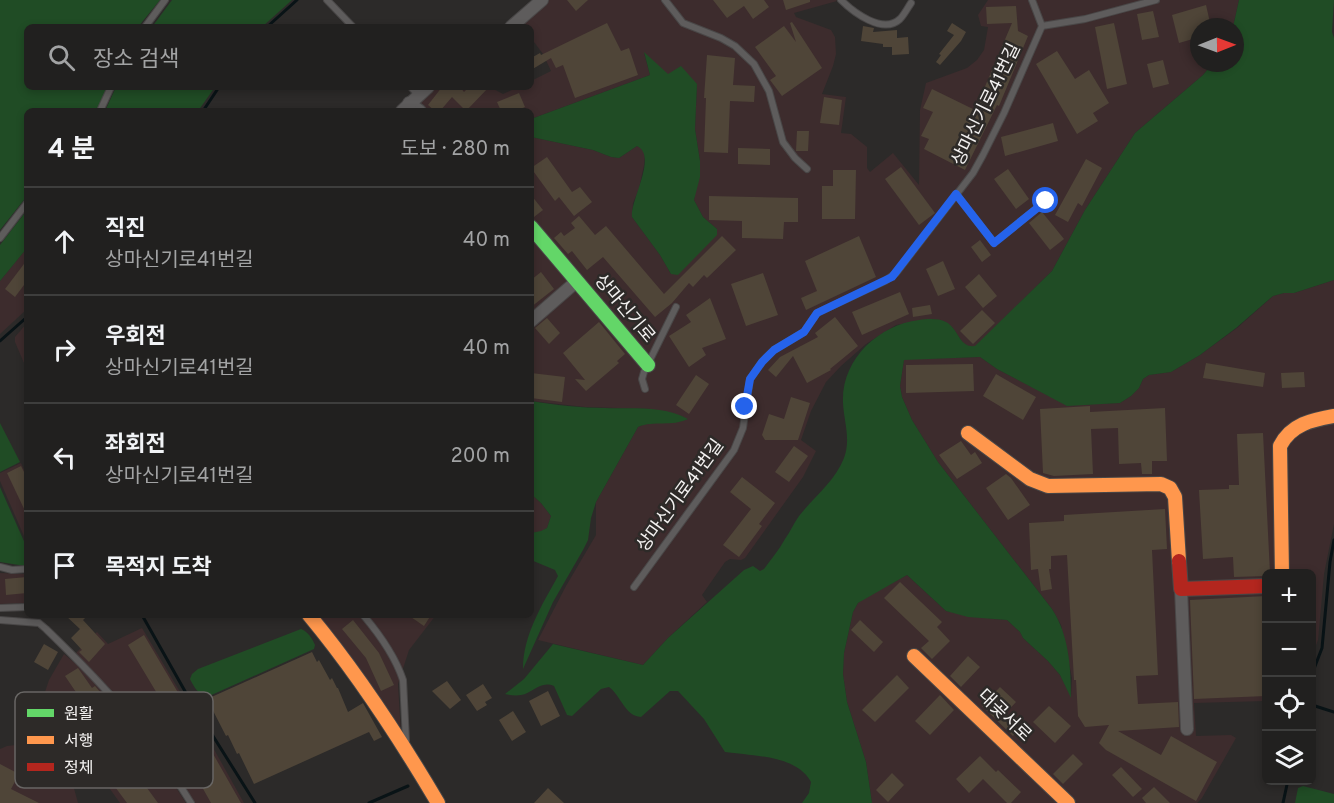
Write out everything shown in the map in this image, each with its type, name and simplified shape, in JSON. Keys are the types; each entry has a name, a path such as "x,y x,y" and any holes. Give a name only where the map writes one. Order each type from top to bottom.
{"street":[{"path":"514,24 542,0"},
{"name":"상마신기로","path":"534,230 648,365"},
{"path":"534,318 578,280"},
{"path":"1282,569 1280,446 1283,436 1289,430 1321,418 1334,416"},
{"path":"969,434 1030,479 1048,486 1161,484 1172,490 1187,729"},
{"path":"1180,589 1262,586"},
{"path":"311,618 354,672 406,748 438,803"},
{"name":"대곶서로","path":"914,656 1068,803"}],"lane":[{"path":"147,24 165,0"},
{"path":"327,0 350,24"},
{"path":"665,0 683,23 735,46 754,64 769,91 783,142 807,169"},
{"path":"841,0 862,18 886,24 899,20 910,3"},
{"path":"1032,0 1042,26 1085,19 1156,0"},
{"name":"상마신기로41번길","path":"634,587 734,450 743,428 750,379 758,367 774,350 804,332 817,313 892,277 973,173 1004,114 1042,26"},
{"path":"101,108 110,90"},
{"name":"상마신기로41번길","path":"956,194 994,243 1046,201"},
{"path":"0,237 24,207"},
{"name":"상마신기로","path":"648,365 676,307"},
{"path":"645,389 642,379 648,365"},
{"path":"0,567 12,570 24,569"},
{"path":"0,608 24,607"},
{"path":"365,618 387,647 403,680 406,748"},
{"path":"0,620 39,623 109,692"},
{"path":"181,788 191,803"}],"shaded area":[{"path":"548,0 836,0 794,13 796,17 831,30 835,37 836,54 822,94 846,97 841,133 851,134 867,147 867,168 870,172 893,153 919,185 920,110 926,83 967,68 977,60 984,50 988,27 981,26 978,15 988,0 1239,0 1235,18 1190,18 1190,72 1206,72 1135,133 1085,210 1052,271 975,347 968,347 963,343 952,327 932,319 896,325 866,344 826,382 811,411 801,440 816,451 803,477 745,558 730,559 725,562 702,595 707,602 643,665 538,640 596,535 596,502 638,427 647,423 660,422 650,409 585,407 534,401 534,138 619,158 637,146 643,149 644,165 639,189 633,203 632,217 671,274 717,229 703,217 694,200 700,161 695,129 697,84 668,75 644,53 650,75 534,118 534,108 413,108 434,90 496,90 503,94 512,90 534,90 534,80 551,71 534,42 534,24 521,24"},
{"path":"24,252 24,312 0,334 0,281"},
{"path":"1334,280 1334,524 1324,574 1318,640 1316,645 1316,569 1262,569 1262,701 1194,703 1196,736 1231,735 1236,738 1202,798 1197,803 872,803 866,762 847,702 843,674 844,653 853,612 864,598 907,575 946,611 1007,620 1060,675 1071,696 1072,678 1061,625 1052,609 938,462 912,420 900,386 904,359 980,357 997,369 1067,405 1120,403 1131,396 1139,388 1143,379 1149,375 1171,372 1200,355 1237,328 1273,296 1294,293"},
{"path":"24,326 24,363 15,342 15,337"},
{"path":"21,463 24,470 24,536 0,481 0,473"},
{"path":"534,497 551,516 547,528 534,533"},
{"path":"0,573 24,574 24,603 0,604"},
{"path":"317,618 434,618 409,650 398,684 401,734"},
{"path":"142,628 180,692 111,692 76,653 97,632 108,644"},
{"path":"64,654 87,673 103,692 45,692"},
{"path":"15,745 15,788 74,788 78,803 0,803 0,749"},
{"path":"213,748 244,803 194,803 183,788 213,788"},
{"path":"109,788 176,788 186,803 120,803"}],"green space":[{"path":"0,0 160,0 140,24 24,24 24,90 106,90 98,108 24,108 24,200 0,230"},
{"path":"172,0 292,0 265,24 154,24"},
{"path":"1239,0 1334,0 1332,32 1334,38 1334,280 1294,293 1273,296 1200,355 1171,372 1149,375 1143,379 1139,388 1131,396 1120,403 1067,406 997,369 980,357 904,360 900,386 912,420 938,462 1058,619 1068,652 1071,698 1060,675 1007,620 968,617 946,611 907,575 858,603 853,612 844,653 843,674 847,702 866,762 872,803 802,803 809,793 811,782 804,773 795,766 773,758 725,752 704,719 678,691 670,691 641,717 631,713 609,687 601,689 572,716 567,715 554,686 541,686 521,695 505,694 524,679 553,644 643,665 668,638 744,570 753,566 760,571 764,569 799,516 830,481 844,458 847,437 843,403 844,387 855,359 865,347 890,329 904,323 929,319 946,322 962,341 975,346 1052,271 1085,210 1135,133 1206,72 1244,72 1244,18 1235,18"},
{"path":"644,52 668,74 681,66 697,84 695,129 700,177 694,200 703,217 717,229 717,235 678,275 671,274 632,217 644,168 643,151 637,146 619,158 534,138 534,118 650,75"},
{"path":"115,90 213,90 200,108 106,108"},
{"path":"24,214 24,252 0,281 0,245"},
{"path":"534,401 577,407 658,410 688,419 676,423 638,427 596,502 588,540 553,602 523,669 530,632 558,576 555,570 534,561 534,532 547,528 551,516 534,497"},
{"path":"0,423 20,462 0,472"},
{"path":"0,487 24,541 24,566 0,562"},
{"path":"301,629 315,645 314,649 213,694 213,692 199,692 190,679 198,669"},
{"path":"1303,786 1334,794 1334,803 1295,803 1298,788"}],"building":[{"path":"567,0 588,0 576,11"},
{"path":"713,0 764,0 769,7 753,19 744,6 727,18"},
{"path":"783,0 810,0 810,2 786,10"},
{"path":"1206,5 1209,18 1190,18 1190,40 1179,43 1172,15"},
{"path":"1016,6 1018,31 1028,36 999,106 997,105 965,170 924,149 929,139 921,136 933,112 923,108 932,89 975,110 1012,23 987,24 986,7"},
{"path":"1153,11 1159,37 1142,40 1137,14"},
{"path":"792,22 822,68 782,96 770,80 776,76 755,47 784,26 796,42 790,23"},
{"path":"607,23 621,51 629,48 638,75 575,98 563,65 556,68 551,58 534,68 534,56 540,53 541,55"},
{"path":"952,23 966,32 940,65 936,62 941,55 939,54 954,35 947,31"},
{"path":"1114,23 1127,84 1107,89 1095,27"},
{"path":"863,26 874,28 873,32 897,30 897,38 908,37 909,54 892,55 892,47 861,41"},
{"path":"1057,51 1075,79 1089,70 1109,103 1093,113 1098,121 1077,134 1036,64"},
{"path":"707,55 735,58 733,85 755,86 754,102 730,101 728,153 704,152"},
{"path":"1163,60 1169,84 1153,88 1147,64"},
{"path":"440,90 462,90 464,92 466,90 486,90 469,108 463,108 452,97 443,108 432,108 428,105"},
{"path":"519,93 525,107 500,108 497,102"},
{"path":"824,97 842,100 839,125 820,123"},
{"path":"1053,123 1058,141 1005,156 1001,137"},
{"path":"797,131 809,131 808,151 796,151"},
{"path":"738,148 770,149 770,165 738,164"},
{"path":"547,157 572,192 580,187 592,202 574,216 559,197 555,201 534,172 534,166"},
{"path":"1086,159 1102,168 1082,206 1078,203 1068,222 1055,215"},
{"path":"901,167 935,213 919,225 885,179"},
{"path":"1008,169 1029,199 1016,209 994,179"},
{"path":"833,170 856,170 855,219 822,219 822,186 833,186"},
{"path":"709,196 798,198 798,222 784,222 783,239 742,238 742,221 709,220"},
{"path":"534,199 543,210 534,217"},
{"path":"1042,212 1064,239 1050,250 1029,223"},
{"path":"579,216 595,235 606,226 664,294 722,236 736,250 707,278 704,275 693,287 689,283 672,303 655,317 603,257 587,270 572,251 568,254 554,238 561,232 564,236 575,228 571,223"},
{"path":"859,236 876,277 806,310 801,298 817,291 805,261"},
{"path":"980,240 991,255 982,262 971,247"},
{"path":"943,261 955,289 938,296 926,269"},
{"path":"24,264 24,285 15,297 5,289"},
{"path":"541,272 554,289 534,305 534,278"},
{"path":"763,273 778,315 746,326 731,284"},
{"path":"979,274 997,296 983,308 965,287"},
{"path":"900,292 909,314 862,335 852,312"},
{"path":"710,298 726,339 702,348 706,355 689,367 669,336 691,322 686,315"},
{"path":"930,305 932,314 913,317 912,308"},
{"path":"982,310 995,323 973,344 960,331"},
{"path":"835,317 858,346 831,370 807,383 793,356 776,377 768,370 780,357 818,337 815,333"},
{"path":"547,318 560,333 549,344 535,328"},
{"path":"599,322 625,354 617,361 619,363 586,391 575,379 585,380 563,353"},
{"path":"1206,363 1265,373 1263,387 1203,378"},
{"path":"973,364 974,391 906,393 906,365"},
{"path":"1304,372 1305,387 1282,388 1281,373"},
{"path":"534,373 565,377 562,402 534,398"},
{"path":"996,374 1036,397 1023,420 983,396"},
{"path":"696,375 709,384 689,414 676,405"},
{"path":"791,397 810,403 798,440 765,440 762,435 769,414 784,419"},
{"path":"1090,406 1090,412 1165,408 1167,461 1152,461 1152,474 1142,474 1141,463 1119,464 1118,428 1091,429 1093,474 1054,476 1043,473 1040,409"},
{"path":"1263,433 1270,569 1262,569 1262,576 1234,577 1233,557 1203,559 1199,490 1229,489 1229,485 1239,485 1237,434"},
{"path":"961,441 971,455 975,452 982,463 957,479 939,455"},
{"path":"794,446 808,456 789,482 775,472"},
{"path":"21,466 24,472 24,509 7,473"},
{"path":"1006,474 1030,505 1008,520 986,488"},
{"path":"742,477 775,503 759,524 762,526 739,557 723,545 751,509 730,492"},
{"path":"1165,509 1167,549 1152,550 1158,675 1136,676 1138,704 1178,702 1179,727 1118,731 1161,755 1171,736 1217,762 1196,801 1106,750 1099,743 1109,725 1085,727 1078,716 1076,680 1074,680 1067,555 1051,556 1051,569 1049,569 1052,589 1041,591 1038,569 1031,570 1029,523 1064,521 1064,515"},
{"path":"24,577 24,593 6,595 5,579"},
{"path":"900,582 942,622 937,627 950,641 932,659 921,648 929,641 884,598"},
{"path":"1262,596 1262,696 1194,699 1190,600"},
{"path":"68,618 85,618 83,620 105,644 89,662 79,652 82,650 71,638 80,629"},
{"path":"412,618 429,618 424,626"},
{"path":"353,620 379,653 394,685 381,691 366,658 342,629"},
{"path":"860,620 883,642 874,652 851,630"},
{"path":"144,635 178,692 156,692 128,645"},
{"path":"44,644 58,652 48,670 34,662"},
{"path":"312,652 330,680 332,678 338,688 348,712 363,703 382,737 374,741 369,732 254,784 239,753 237,754 213,711 213,696"},
{"path":"968,656 980,667 961,687 950,676"},
{"path":"78,668 92,688 95,686 100,692 76,692 65,676"},
{"path":"897,675 909,688 875,722 862,710"},
{"path":"447,681 461,700 450,709 432,691"},
{"path":"483,684 492,698 485,702 487,705 477,711 466,695"},
{"path":"1000,687 1016,702 1004,715 1019,729 1013,736 982,706"},
{"path":"548,691 560,716 541,726 529,701"},
{"path":"940,695 954,710 930,735 915,721"},
{"path":"1049,706 1071,726 1055,743 1033,722"},
{"path":"513,711 526,732 512,741 499,720"},
{"path":"213,754 241,803 211,803 203,788 213,788"},
{"path":"1073,754 1083,764 1063,784 1053,774"},
{"path":"980,756 1021,792 1011,803 1007,803 983,779 969,793 956,779"},
{"path":"0,764 15,772 15,782 11,789 39,803 0,803"},
{"path":"1121,767 1142,789 1133,797 1112,775"},
{"path":"892,773 904,785 888,802 876,790"},
{"path":"1154,787 1170,803 1146,803 1142,798"},
{"path":"116,788 147,788 158,803 127,803"},
{"path":"548,788 564,803 534,803"}],"waterway":[{"path":"270,24 297,0"},
{"path":"205,108 217,90"},
{"path":"0,341 24,320"},
{"path":"1316,664 1322,648 1334,540"},
{"path":"144,618 185,692"},
{"path":"1316,706 1334,712"},
{"path":"213,736 255,803"},
{"path":"1283,803 1287,785"},
{"path":"369,803 408,786"}],"traffic: fast":[{"path":"534,231 648,365"}],"traffic: slow":[{"path":"1282,569 1280,446 1290,433 1303,424 1334,416"},
{"path":"968,433 1030,479 1048,486 1161,484 1170,488 1175,497 1179,561"},
{"path":"311,618 377,706 438,803"},
{"path":"914,656 1068,803"}],"traffic: jam":[{"path":"1179,561 1181,589 1262,586"}],"route":[{"path":"745,407 750,379 762,362 774,350 804,332 817,313 892,277 956,194 994,243 1046,201"}]}
